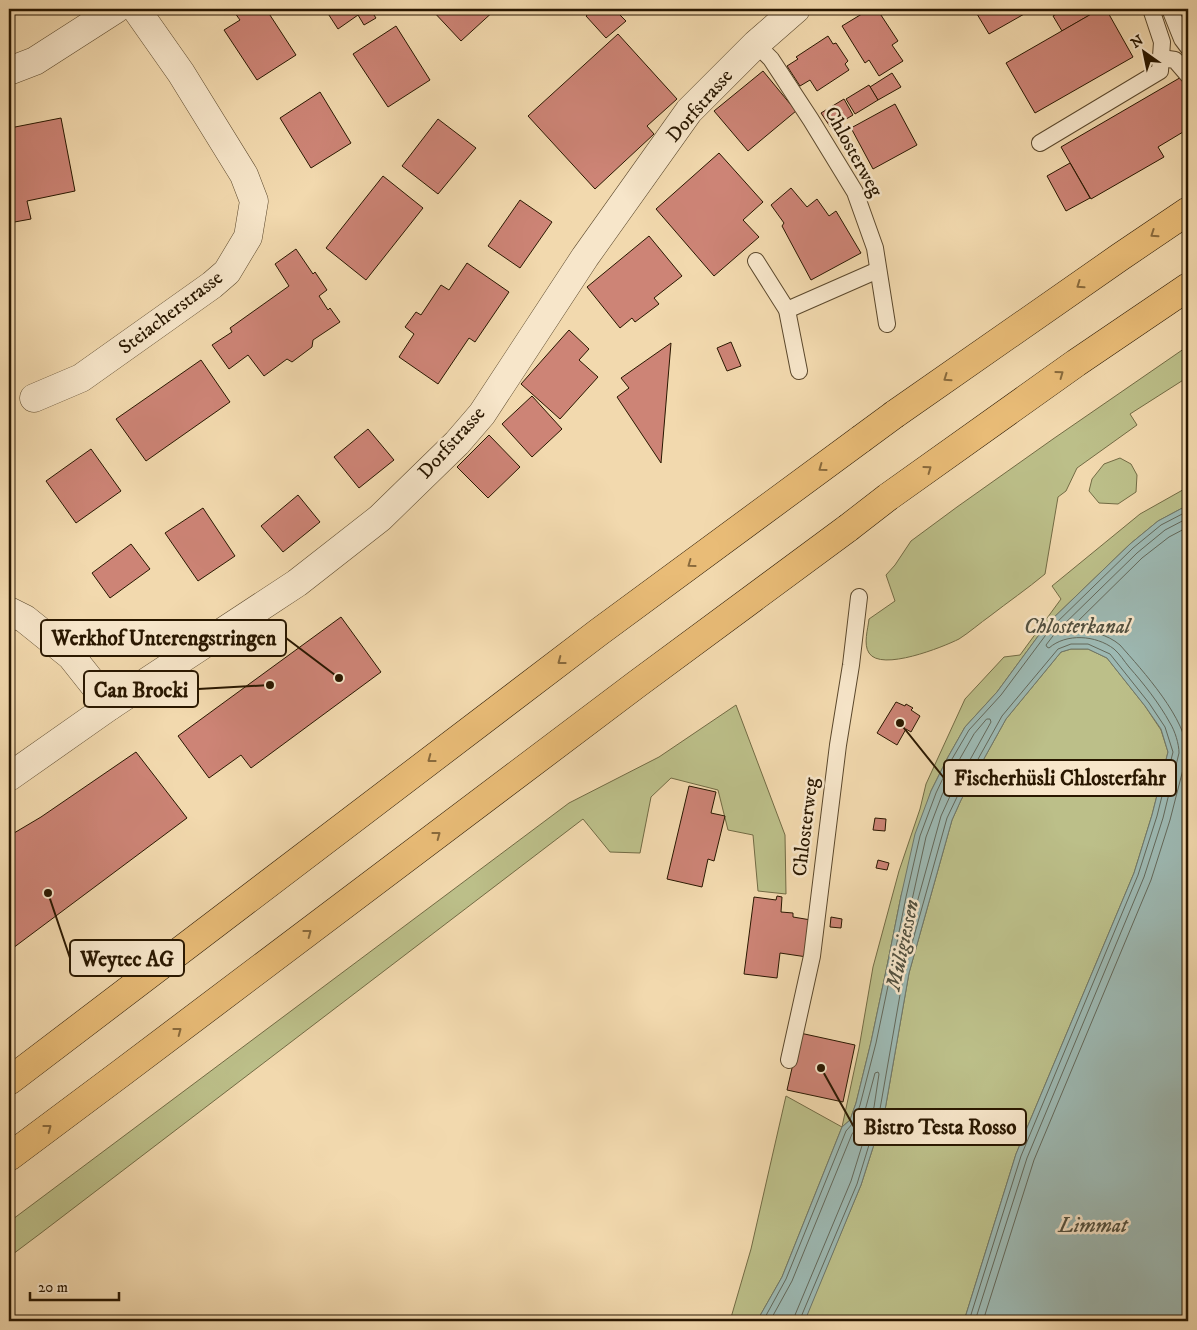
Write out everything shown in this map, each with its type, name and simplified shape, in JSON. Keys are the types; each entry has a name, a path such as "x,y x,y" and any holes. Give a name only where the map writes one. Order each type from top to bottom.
{"highway":[{"path":"9,1081 598,632 895,414 1120,257 1188,212"},
{"path":"9,1157 888,497 1076,363 1188,287"}],"street":[{"path":"9,71 34,61 116,9"},
{"name":"Steiacherstrasse","path":"34,398 81,378 212,286 227,272 248,237 254,201 244,175 181,73 136,9"},
{"name":"Dorfstrasse","path":"9,778 110,706 297,584 380,518 457,443 482,414 585,257 689,111 794,9"},
{"path":"9,611 24,619 71,656 110,706"}],"lane":[{"path":"1040,143 1160,71 1162,42 1150,9"},
{"path":"1170,9 1182,39 1188,47"},
{"name":"Chlosterweg","path":"756,44 771,59 855,192 875,248 887,324"},
{"path":"1162,58 1175,60 1188,75"},
{"path":"756,261 787,310 799,371"},
{"path":"787,310 878,270"},
{"name":"Chlosterweg","path":"789,1060 812,956 838,745 851,665 859,597"}],"green space":[{"path":"1188,346 1188,377 1130,414 1137,425 1077,468 1066,491 1058,497 1045,574 959,639 951,643 927,652 899,659 886,660 876,658 869,653 866,641 869,619 895,601 886,575 911,541 1053,439"},
{"path":"1120,458 1131,464 1137,475 1136,492 1118,504 1099,503 1089,491 1092,479 1104,464"},
{"path":"1188,487 1188,505 1158,521 1130,544 1047,624 997,692 965,727 948,757 931,791 901,896 871,1042 856,1103 850,1120 842,1127 859,1048 873,967 899,871 920,809 926,784 965,699 1004,657 1020,655 1061,599 1052,586 1140,514"},
{"path":"1071,649 1088,649 1107,658 1145,706 1161,730 1168,752 1152,815 1134,873 1016,1154 964,1321 804,1321 861,1185 885,1110 909,973 952,820 1006,719 1061,652"},
{"path":"736,705 785,835 786,894 758,891 753,835 728,830 718,790 671,778 651,797 640,853 610,852 583,819 9,1257 9,1222 569,803 659,757"},
{"path":"786,1096 842,1127 782,1277 757,1321 730,1321 751,1249"}],"water":[{"name":"Limmat","path":"1188,505 1188,1321 964,1321 1016,1154 1134,873 1152,815 1168,752 1161,729 1107,658 1088,649 1071,649 1061,652 1006,719 952,820 909,973 885,1110 861,1185 806,1318 804,1321 757,1321 782,1277 842,1127 850,1120 856,1103 871,1042 915,834 931,791 948,757 965,727 997,692 1047,624 1130,544 1158,521"}],"building":[{"path":"232,9 266,9 296,55 257,80 224,30 240,20"},
{"path":"325,9 370,9 376,18 364,25 358,15 338,29"},
{"path":"431,9 496,9 461,41"},
{"path":"594,9 601,14 607,9 614,9 626,21 606,38 586,16"},
{"path":"870,9 877,9 898,41 892,45 903,61 879,76 869,60 865,63 842,26"},
{"path":"974,9 1033,9 989,34"},
{"path":"1065,9 1100,9 1062,31 1053,16"},
{"path":"1100,9 1106,9 1133,57 1035,113 1006,63"},
{"path":"396,26 430,80 388,107 353,54"},
{"path":"618,34 677,99 647,126 654,134 595,189 528,116"},
{"path":"828,36 833,44 836,43 848,61 845,64 849,70 817,91 810,80 800,86 787,66 798,59 796,57"},
{"path":"763,71 796,111 748,151 714,111"},
{"path":"892,73 901,87 878,100 870,87"},
{"path":"1183,76 1188,85 1188,129 1158,147 1164,157 1091,199 1061,147"},
{"path":"869,85 878,100 855,114 846,99"},
{"path":"320,92 351,143 311,168 280,118"},
{"path":"844,99 853,115 831,128 821,113"},
{"path":"895,104 917,145 873,169 851,128"},
{"path":"61,118 75,191 27,201 31,219 9,223 9,141 13,140 10,128"},
{"path":"438,119 476,148 438,194 402,166"},
{"path":"719,153 763,202 743,220 759,237 714,276 656,209"},
{"path":"1070,163 1090,198 1066,211 1047,176"},
{"path":"383,176 423,208 366,280 326,248"},
{"path":"791,188 807,207 817,199 829,216 836,211 861,253 811,280 782,226 784,223 771,205"},
{"path":"520,200 552,222 520,268 488,246"},
{"path":"649,236 682,276 654,298 659,304 635,322 632,318 620,328 587,287"},
{"path":"296,249 313,274 315,272 327,290 319,296 328,310 330,308 340,322 313,340 312,347 292,362 287,359 264,376 248,355 229,369 212,345 232,332 230,328 289,286 275,264"},
{"path":"467,263 509,292 475,342 469,338 438,384 399,357 414,334 405,327 416,312 421,315 441,285 449,290"},
{"path":"569,330 589,349 579,360 598,377 560,419 521,384"},
{"path":"731,342 741,366 727,371 717,348"},
{"path":"671,343 661,463 617,397 629,388 621,378"},
{"path":"201,360 230,402 146,461 116,419"},
{"path":"532,396 562,429 532,457 502,424"},
{"path":"368,429 394,460 359,488 334,457"},
{"path":"489,435 520,467 488,498 457,467"},
{"path":"91,449 121,491 76,523 46,481"},
{"path":"298,495 320,522 283,552 261,526"},
{"path":"203,508 235,556 198,581 165,533"},
{"path":"131,544 150,569 110,598 92,573"},
{"path":"341,617 381,672 251,768 241,755 209,778 178,736"},
{"path":"896,702 913,708 911,710 920,716 911,732 906,729 897,745 877,733"},
{"path":"136,752 187,818 9,951 9,836 41,817"},
{"path":"689,786 716,792 711,813 725,816 714,861 708,859 702,887 667,879"},
{"path":"875,818 886,819 885,831 873,830"},
{"path":"878,860 889,863 887,870 876,868"},
{"path":"777,896 782,897 781,912 793,913 793,917 811,920 807,957 780,953 777,978 744,974 754,897 776,900"},
{"path":"831,917 842,919 841,928 830,927"},
{"path":"800,1033 855,1045 843,1102 787,1090"}],"place":[{"name":"Werkhof Unterengstringen","path":"339,678"},
{"name":"Can Brocki","path":"270,685"},
{"name":"Fischerhüsli Chlosterfahr","path":"900,723"},
{"name":"Weytec AG","path":"48,893"},
{"name":"Bistro Testa Rosso","path":"821,1068"}],"water label":[{"name":"Chlosterkanal","path":"1077,627"},
{"name":"Müligiessen","path":"903,945"}]}
